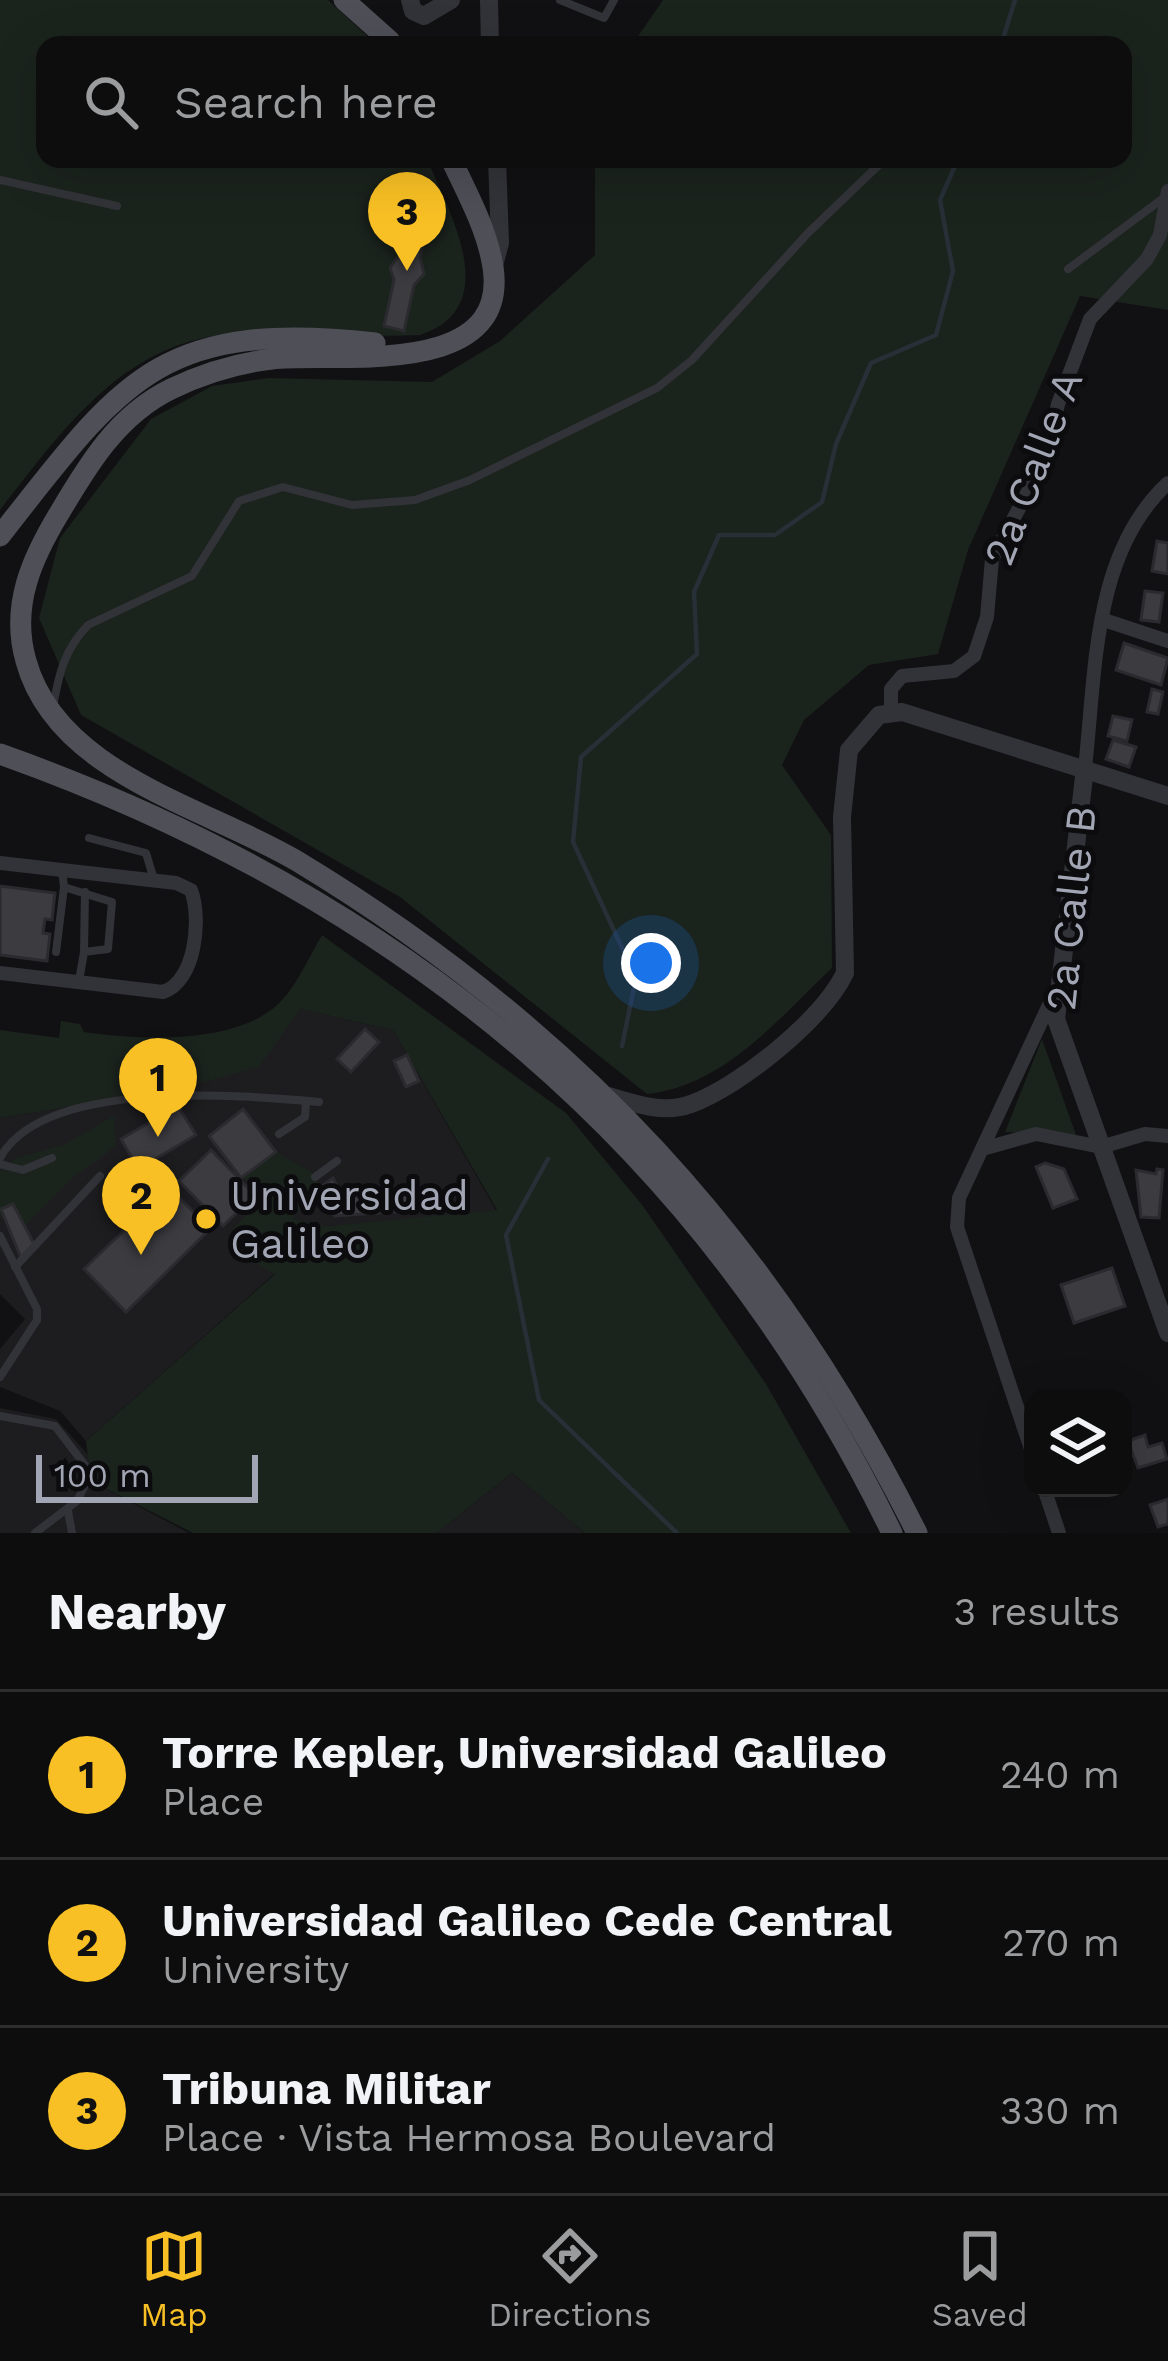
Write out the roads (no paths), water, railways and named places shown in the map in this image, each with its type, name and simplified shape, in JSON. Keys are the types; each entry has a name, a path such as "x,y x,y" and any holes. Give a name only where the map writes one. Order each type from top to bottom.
{"main road":[{"path":"344,0 378,36"},
{"path":"367,0 381,15 383,36"},
{"path":"455,168 494,269 491,296 478,321 459,340 434,351 272,359 234,367 168,390 128,418 88,464 30,567 21,636 34,685 51,713 107,766 293,859 402,928 469,975 609,1096 688,1180 770,1283 834,1378 917,1533"},
{"path":"0,536 92,418 137,379 186,352 230,343 292,341 368,342 434,351"},
{"path":"0,754 172,823 286,881 431,973 537,1059 715,1249 826,1407 892,1533"}],"street":[{"path":"410,0 413,11 424,16 451,0"},
{"path":"489,0 490,36"},
{"path":"494,269 500,243 497,168"},
{"name":"2a Calle A","path":"891,710 897,680 954,671 974,656 987,617 992,560 1048,454 1058,404 1090,319 1147,259 1160,235 1167,194"},
{"name":"2a Calle B","path":"1168,483 1122,540 1104,620 1056,1019 1062,1047 1163,1299 1168,1333"},
{"path":"1104,620 1168,641"},
{"path":"609,1096 651,1108 690,1105 776,1050 835,993 845,973 842,817 849,750 862,731 891,710 1168,796"},
{"path":"0,863 176,883 191,890 196,904 187,977 179,987 163,992 0,973"},
{"path":"1024,1428 957,1227 959,1198 1060,982"},
{"path":"986,1148 1036,1134 1101,1147 1145,1134 1168,1136"},
{"path":"1047,1497 1059,1533"}],"lane":[{"path":"560,0 604,18 614,0"},
{"path":"51,713 59,672 75,638 88,625 192,576 239,501 283,488 352,505 416,500 470,480 657,388 692,360 808,233 876,168"},
{"path":"0,179 117,206"},
{"path":"1068,268 1167,194"},
{"path":"89,838 146,853 154,880"},
{"path":"56,952 62,870"},
{"path":"64,887 112,902 108,950 84,952"},
{"path":"79,982 85,892"},
{"path":"52,1158 23,1170 0,1161 11,1139 35,1122 74,1111 184,1094 320,1102"},
{"path":"279,1133 305,1117 306,1101"},
{"path":"315,1178 337,1161"},
{"path":"15,1267 100,1176"},
{"path":"0,1236 37,1320 0,1377"},
{"path":"0,1416 55,1426 86,1462 91,1481 68,1510 35,1533"},
{"path":"68,1510 72,1533"}],"waterway":[{"path":"1004,36 1015,0"},
{"path":"622,1046 636,978 573,842 581,757 697,654 694,592 719,535 775,535 822,502 836,444 871,363 936,335 953,271 940,200 954,168"},
{"path":"548,1159 506,1235 539,1400 677,1533"}],"place":[{"name":"Tribuna Militar","path":"407,271"},
{"name":"Torre Kepler, Universidad Galileo","path":"158,1137"},
{"name":"Universidad Galileo","path":"206,1219"},
{"name":"Universidad Galileo Cede Central","path":"141,1255"}]}
